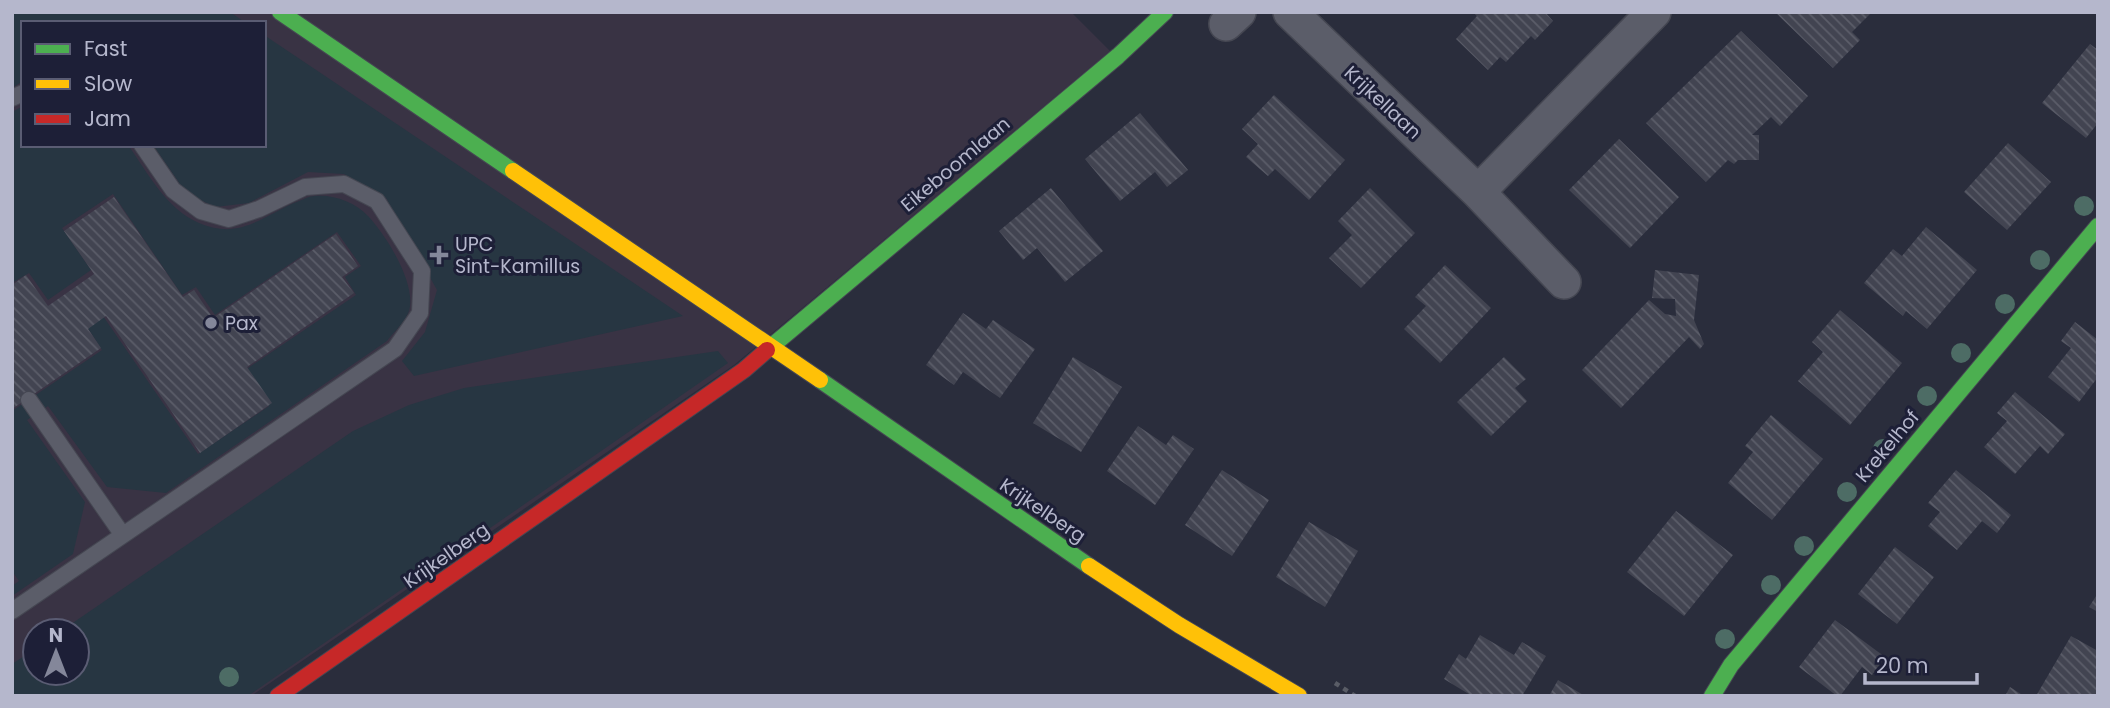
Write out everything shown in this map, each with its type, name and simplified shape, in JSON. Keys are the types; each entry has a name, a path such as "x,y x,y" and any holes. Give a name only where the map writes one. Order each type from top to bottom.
{"street":[{"name":"Krijkelberg","path":"279,12 772,346 1054,543 1179,625 1299,696"},
{"name":"Eikeboomlaan","path":"772,346 1118,56 1165,12"},
{"name":"Krijkellaan","path":"1290,12 1478,191 1564,282"},
{"path":"1478,191 1654,12"},
{"name":"Krekelhof","path":"1712,696 1731,665 2098,226"},
{"name":"Krijkelberg","path":"278,696 744,370 772,346"}],"lane":[{"path":"12,611 395,349 420,313 422,271 377,201 344,184 305,187 260,209 229,219 201,211 173,190 143,147"},
{"path":"29,400 122,534"}],"shaded area":[{"name":"UPC Sint-Kamillus","path":"12,12 1071,12 1110,51 734,365 251,696 12,696"},
{"path":"12,12 230,12 243,21 21,21 21,82 12,88"},
{"path":"266,36 683,316 414,376 402,361 425,332 437,290 386,198 344,174 308,172 249,203 215,207 186,193 154,147 266,147"},
{"path":"21,107 21,147 129,147 167,200 187,217 214,228 240,228 312,196 329,196 350,203 368,216 391,247 404,274 410,300 407,315 387,341 166,493 107,487 48,406 27,420 85,502 73,554 12,596 12,586 19,581 12,571 12,411 102,350 87,327 103,316 198,454 269,406 245,370 356,295 345,277 361,266 337,232 215,315 196,287 182,295 113,194 62,228 91,270 48,300 29,273 12,283 12,112"},
{"path":"718,351 728,363 248,696 12,696 12,664 21,658 21,687 91,687 91,617 81,617 353,431 409,405 464,388"}],"building":[{"path":"1473,12 1545,12 1553,21 1535,40 1531,36 1506,62 1500,57 1488,70 1456,39 1477,16"},
{"path":"1775,12 1872,12 1852,32 1860,40 1833,68"},
{"path":"1741,31 1808,96 1780,126 1771,117 1752,135 1759,135 1759,160 1738,160 1734,164 1728,160 1706,182 1646,123"},
{"path":"2090,44 2098,50 2098,123 2086,138 2042,103"},
{"path":"1274,95 1345,160 1309,200 1275,169 1268,176 1246,157 1258,144 1242,129"},
{"path":"1140,113 1188,170 1167,187 1155,172 1120,201 1085,159"},
{"path":"1619,139 1679,197 1630,248 1569,190"},
{"path":"2008,143 2051,182 2007,230 1964,192"},
{"path":"1051,188 1103,251 1065,282 1037,248 1023,260 999,231"},
{"path":"1370,188 1415,233 1361,288 1329,258 1352,235 1338,221"},
{"name":"Pax","path":"114,197 183,297 194,290 213,318 336,234 358,266 342,277 354,293 247,367 272,403 200,453 106,316 88,329 101,348 12,409 12,285 26,275 48,306 94,274 64,231"},
{"path":"1926,227 1977,270 1927,329 1906,311 1903,316 1864,283 1893,249 1902,256"},
{"path":"1445,265 1491,308 1440,363 1404,329 1426,306 1415,297"},
{"path":"1655,270 1699,275 1694,320 1704,344 1700,349 1689,337 1621,408 1582,370 1649,300 1665,314 1676,316 1675,299 1652,298"},
{"path":"1840,310 1902,363 1850,425 1798,381 1823,352 1812,342"},
{"path":"963,313 986,329 993,320 1035,349 1000,398 963,372 954,385 926,365"},
{"path":"2075,322 2098,340 2098,377 2079,402 2048,377 2071,348 2061,341"},
{"path":"1073,357 1122,387 1081,452 1033,423"},
{"path":"1504,357 1526,379 1515,388 1527,401 1491,436 1457,402"},
{"path":"2015,392 2065,434 2048,454 2040,446 2015,474 1984,447 2007,421 1997,413"},
{"path":"1771,415 1823,459 1772,520 1728,483 1753,452 1745,446"},
{"path":"1138,426 1166,445 1173,435 1194,449 1155,505 1107,471"},
{"path":"1222,470 1269,500 1232,556 1185,525"},
{"path":"1956,470 2011,515 1997,533 1982,521 1957,550 1928,526 1940,512 1928,503"},
{"path":"1676,511 1733,555 1684,616 1627,572"},
{"path":"1309,522 1358,551 1325,607 1276,577"},
{"path":"1895,547 1934,577 1897,624 1858,594"},
{"path":"2098,593 2098,612 2089,607"},
{"path":"1835,620 1885,657 1872,675 1862,667 1840,696 1799,667"},
{"path":"1480,635 1514,655 1522,642 1546,656 1522,696 1472,696 1444,679 1459,654 1466,659"},
{"path":"2071,636 2098,651 2098,696 2036,696"},
{"path":"1558,680 1585,696 1549,696"},
{"path":"2010,687 2024,696 2005,696"}],"traffic: fast":[{"path":"280,12 513,171"},
{"path":"767,350 1118,56 1165,12"},
{"path":"1712,696 1731,665 2098,226"},
{"path":"820,380 1089,566"}],"traffic: slow":[{"path":"513,171 820,380"},
{"path":"1089,566 1179,625 1299,696"}],"traffic: jam":[{"path":"278,696 744,370 767,350"}],"place":[{"name":"UPC Sint-Kamillus","path":"439,255"},
{"name":"Pax","path":"211,323"}]}
